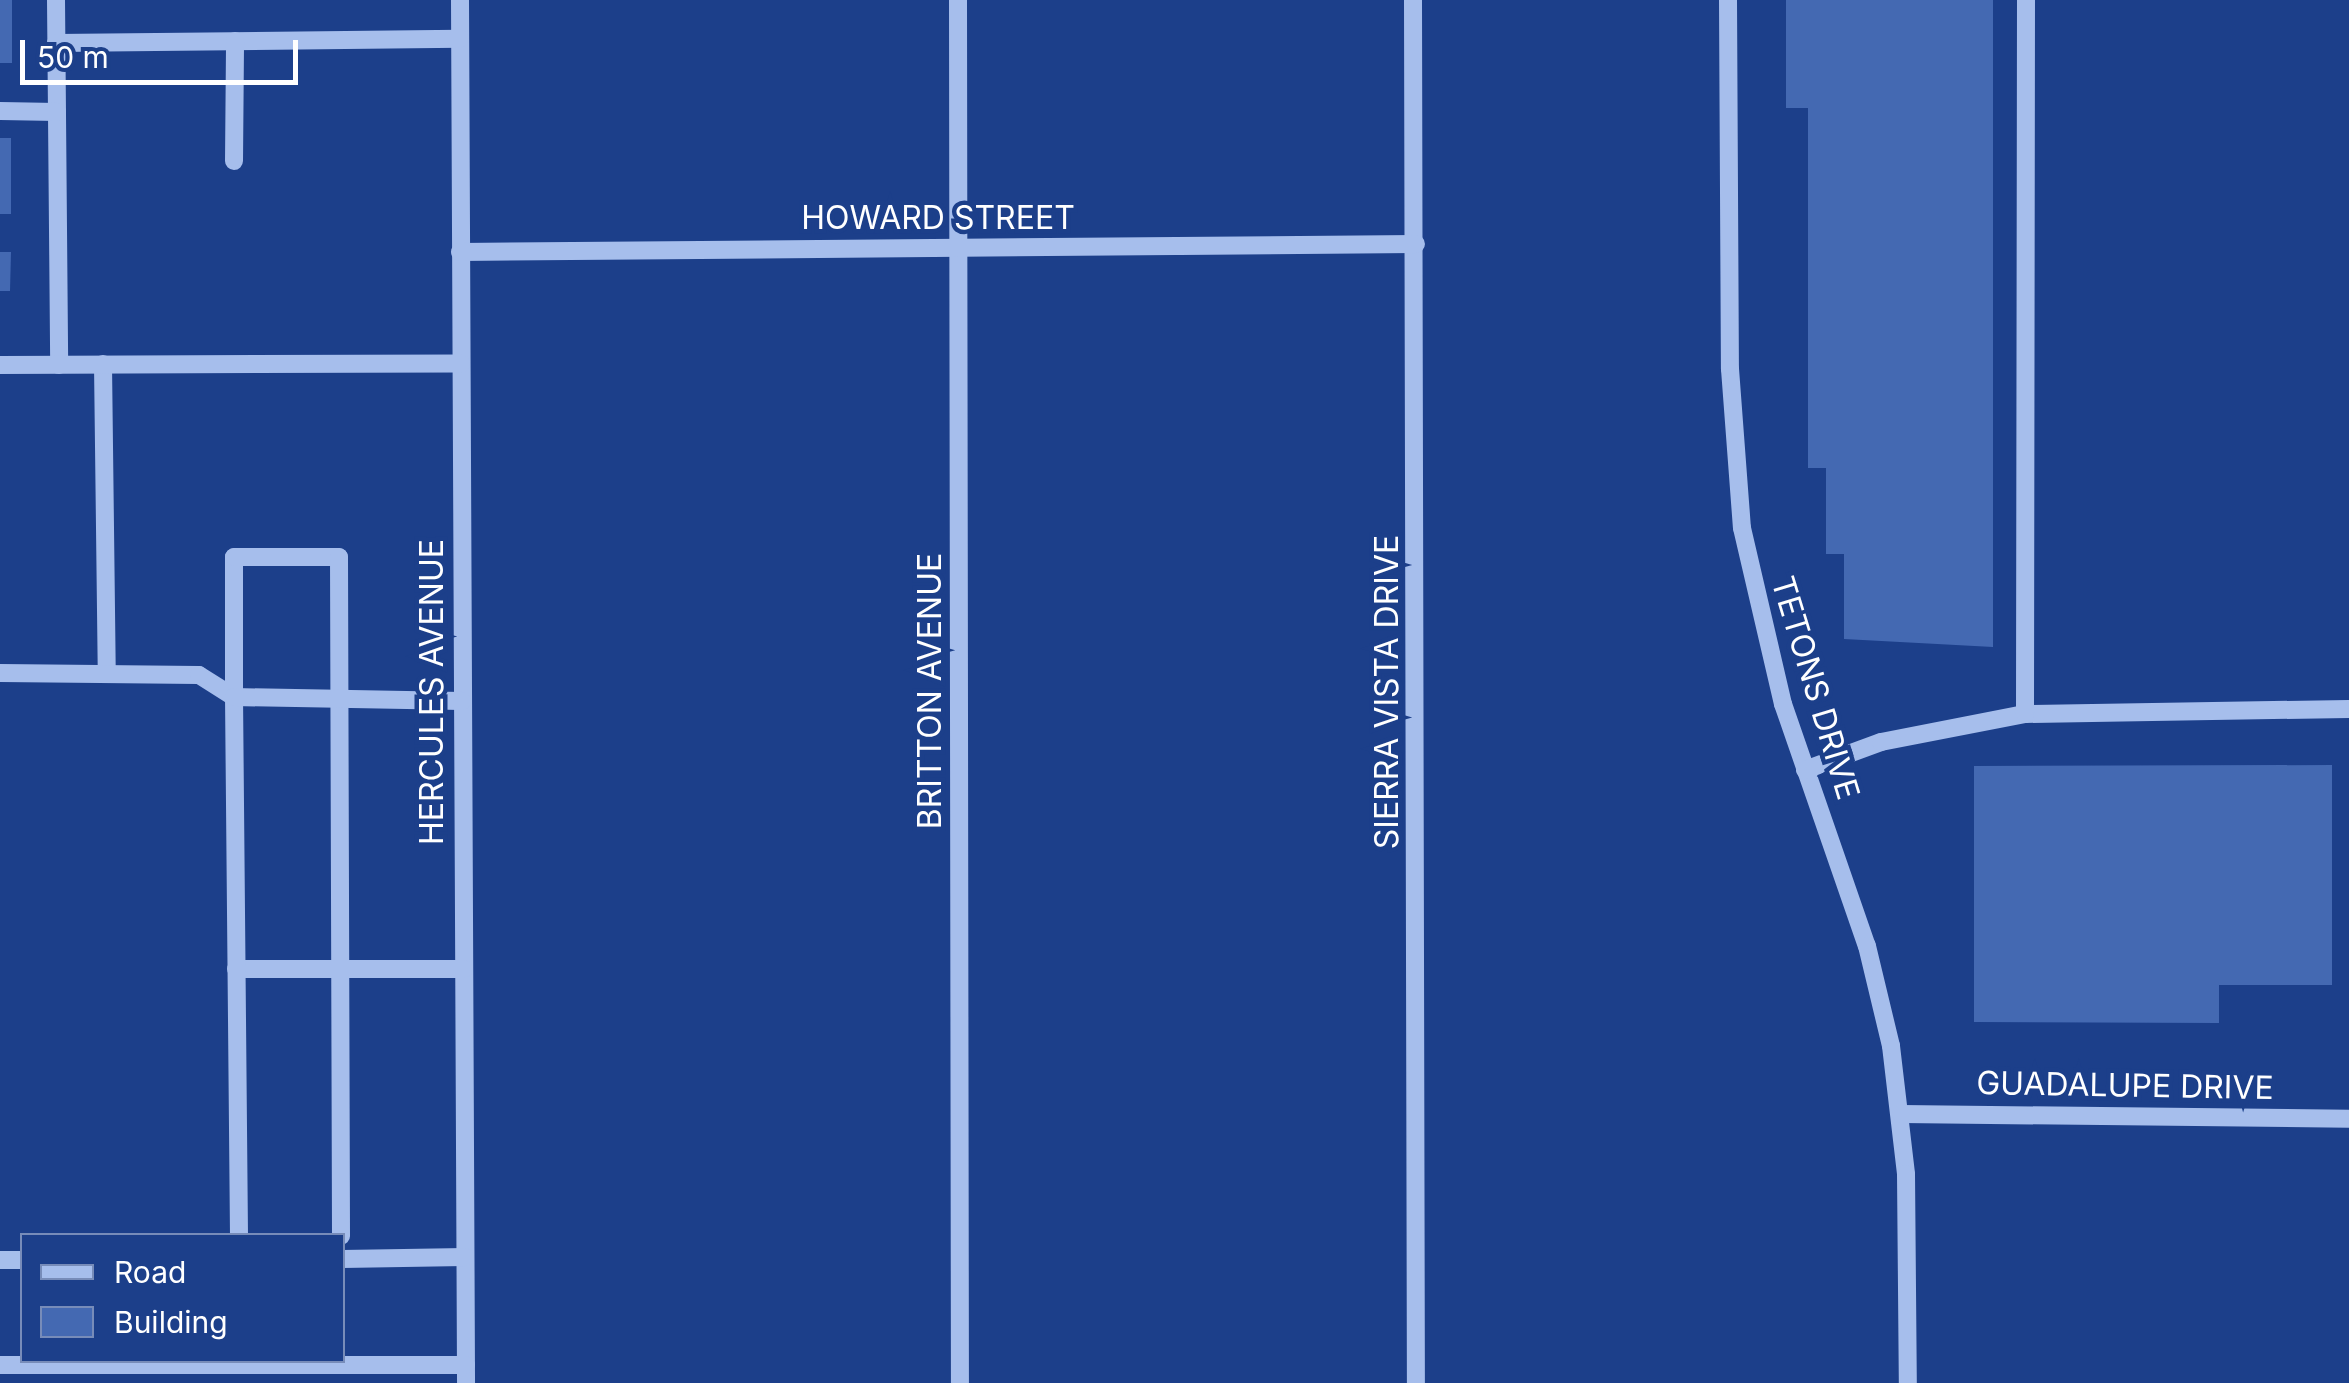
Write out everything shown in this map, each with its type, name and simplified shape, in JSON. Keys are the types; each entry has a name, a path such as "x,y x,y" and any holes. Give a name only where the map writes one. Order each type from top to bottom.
{"street":[{"path":"56,0 59,364"},
{"name":"HERCULES AVENUE","path":"460,0 466,1374"},
{"name":"BRITTON AVENUE","path":"958,0 960,1383"},
{"name":"SIERRA VISTA DRIVE","path":"1413,0 1416,1383"},
{"name":"TETONS DRIVE","path":"1728,0 1736,480 1760,625 1805,770 1867,946 1901,1114 1908,1383"},
{"path":"2026,0 2026,714"},
{"path":"56,43 460,39"},
{"path":"234,40 234,161"},
{"path":"0,112 57,112"},
{"name":"HOWARD STREET","path":"460,252 1416,244"},
{"path":"0,365 461,362"},
{"path":"103,364 107,674"},
{"path":"239,1233 234,557 339,558 342,1233"},
{"path":"0,673 199,675 234,697 462,701"},
{"path":"1805,770 1881,742 2026,714 2349,710"},
{"path":"236,970 464,969"},
{"name":"GUADALUPE DRIVE","path":"1901,1114 2349,1120"},
{"path":"345,1259 465,1257"},
{"path":"0,1364 240,1363 466,1374"}],"building":[{"path":"0,0 12,0 12,63 0,63"},
{"path":"1786,0 1993,0 1993,647 1844,639 1844,554 1826,554 1826,468 1808,468 1808,108 1786,108"},
{"path":"0,138 11,138 11,214 0,214"},
{"path":"0,252 11,252 10,291 0,291"},
{"path":"2332,765 2332,985 2219,985 2219,1023 1974,1022 1974,766"}]}
